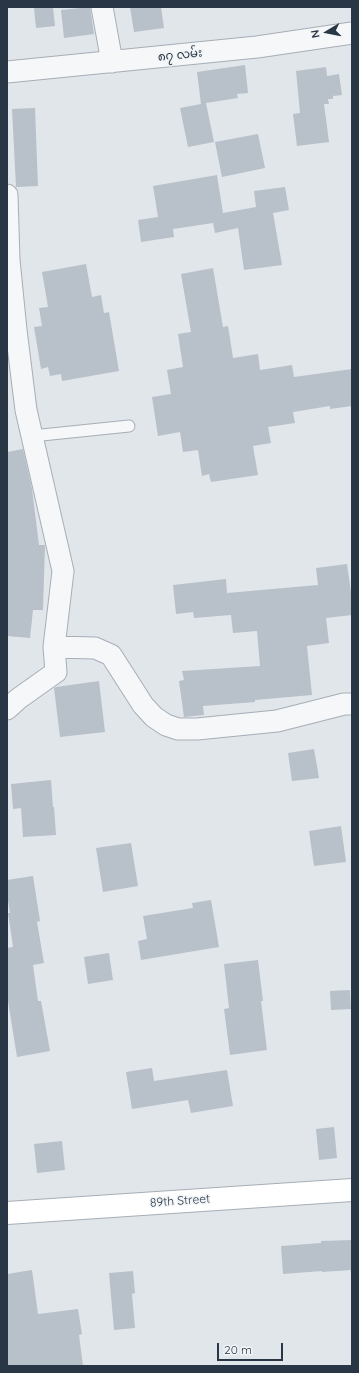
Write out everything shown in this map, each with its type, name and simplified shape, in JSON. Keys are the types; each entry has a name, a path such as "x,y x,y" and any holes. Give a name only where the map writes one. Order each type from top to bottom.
{"main road":[{"name":"89th Street","path":"7,1213 352,1190"}],"street":[{"path":"102,7 112,62"},
{"name":"၈၇ လမ်း","path":"7,72 257,47 352,33"},
{"path":"7,195 9,260 26,410 62,571 54,647 56,672 18,699 7,709"},
{"path":"54,647 95,648 110,655 143,705 154,717 166,725 178,729 197,729 278,721 344,704 352,704"}],"lane":[{"path":"32,436 129,426"}],"building":[{"path":"53,7 55,26 36,28 34,8"},
{"path":"90,7 94,34 64,38 61,10"},
{"path":"130,7 161,7 164,28 134,32"},
{"path":"245,65 248,93 237,94 238,98 206,103 214,142 188,147 180,108 201,104 197,72"},
{"path":"326,67 327,76 339,74 342,95 333,96 333,99 328,99 329,104 324,104 329,142 297,146 293,114 300,113 296,71"},
{"path":"35,108 38,186 16,187 12,109"},
{"path":"258,134 265,168 222,177 215,142"},
{"path":"217,175 223,213 256,207 254,191 285,187 289,210 273,213 282,265 244,270 238,228 215,233 213,223 173,229 174,237 141,242 138,220 158,217 153,186"},
{"path":"86,264 92,297 101,295 104,313 109,312 119,371 62,381 61,374 50,376 48,367 41,369 34,327 42,326 39,308 48,307 42,272"},
{"path":"213,268 223,327 228,326 233,358 258,354 260,370 292,365 294,377 352,369 352,406 330,409 330,406 293,412 295,423 268,427 271,443 253,446 258,475 211,482 209,474 202,476 198,450 183,452 180,432 158,436 152,397 171,394 167,370 183,367 178,334 191,332 181,274"},
{"path":"23,449 32,489 39,545 45,545 43,610 33,610 30,638 7,636 7,452"},
{"path":"347,564 352,599 352,615 326,618 329,643 307,646 312,695 255,700 255,702 203,706 204,715 184,717 179,681 184,680 182,671 260,666 257,631 233,633 231,615 194,618 193,612 176,614 173,585 226,579 227,593 318,585 316,568"},
{"path":"99,681 105,732 60,737 54,688"},
{"path":"314,749 319,778 292,781 288,753"},
{"path":"51,780 56,835 23,837 21,808 13,809 11,784"},
{"path":"341,826 346,862 314,866 309,831"},
{"path":"131,843 138,886 103,892 96,848"},
{"path":"33,876 40,921 37,922 44,963 33,965 38,1001 41,1001 50,1051 17,1057 7,1001 7,948 13,947 8,913 10,913 7,894 7,880"},
{"path":"211,900 219,947 141,960 138,941 147,939 143,916 193,908 192,903"},
{"path":"109,953 113,980 88,984 84,957"},
{"path":"258,960 267,1050 230,1055 224,1009 229,1008 224,964"},
{"path":"350,990 351,1009 331,1010 330,991"},
{"path":"152,1068 154,1081 227,1070 233,1106 191,1113 188,1100 132,1109 126,1072"},
{"path":"334,1127 337,1158 319,1160 316,1129"},
{"path":"62,1141 65,1170 37,1173 34,1144"},
{"path":"352,1240 352,1270 283,1274 281,1246 321,1243 321,1241"},
{"path":"32,1270 38,1314 78,1309 82,1334 79,1335 83,1366 7,1366 7,1274"},
{"path":"133,1271 135,1293 132,1294 135,1328 114,1330 109,1273"}]}
